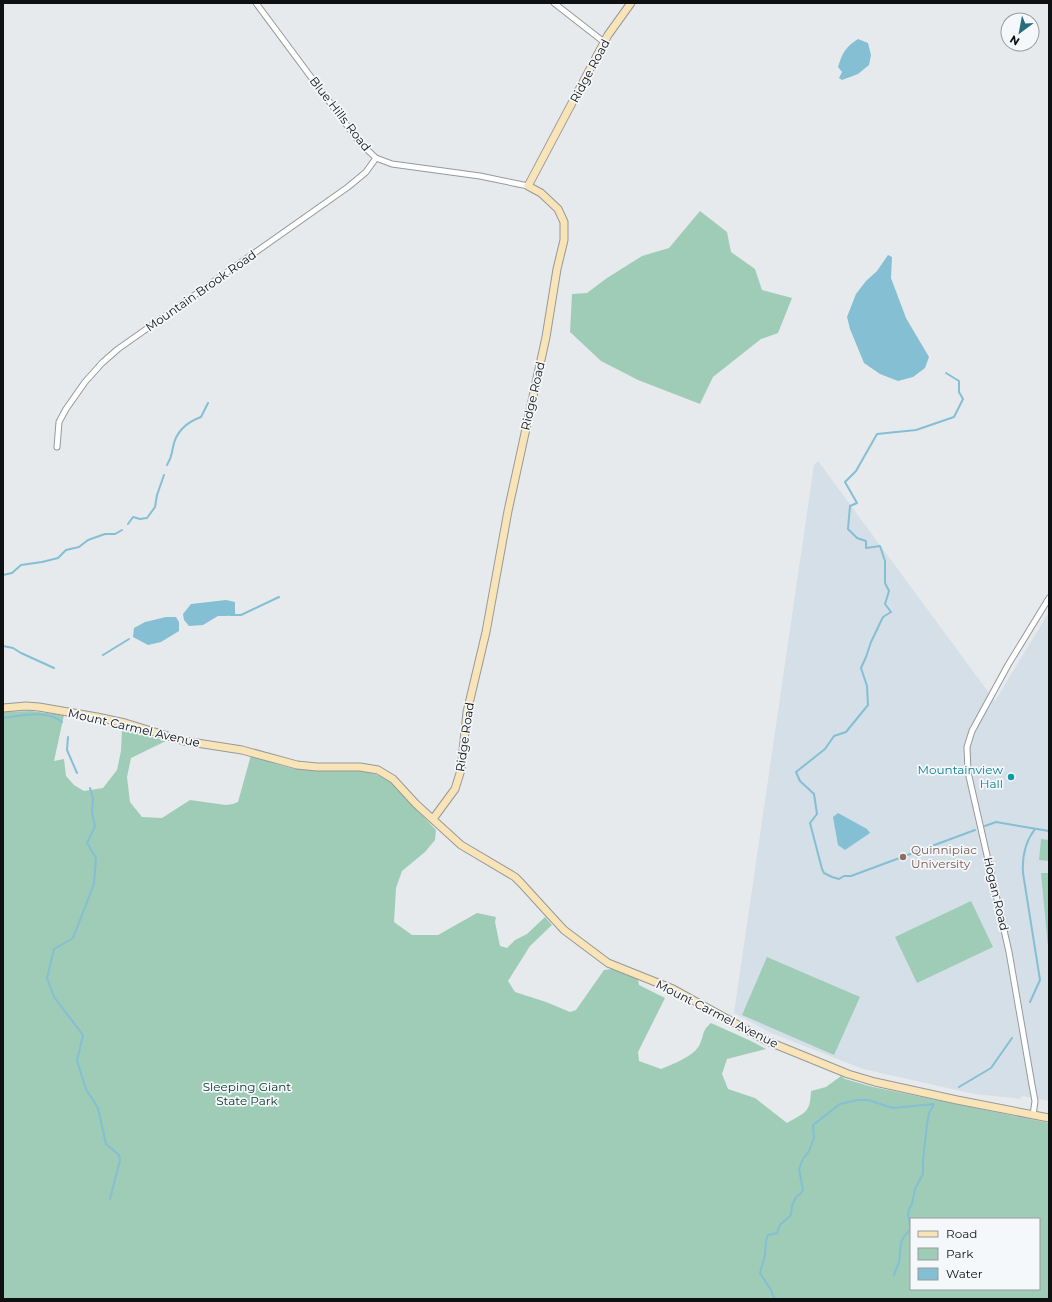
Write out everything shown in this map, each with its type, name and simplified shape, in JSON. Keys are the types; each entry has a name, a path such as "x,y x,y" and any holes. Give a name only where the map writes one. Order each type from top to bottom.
{"main road":[{"name":"Ridge Road","path":"433,820 455,789 461,770 467,712 486,632 508,511 544,344 557,269 564,240 564,222 558,209 541,193 528,186 604,42 612,28 631,3"},
{"name":"Mount Carmel Avenue","path":"3,708 26,706 39,707 97,717 125,723 184,741 242,750 298,765 318,767 360,767 378,770 393,779 416,804 461,846 514,877 564,930 615,967 672,989 767,1041 848,1074 893,1086 1049,1118"}],"street":[{"name":"Blue Hills Road","path":"256,3 360,143 376,158 406,166 480,176 528,186"},
{"path":"554,3 604,42"},
{"name":"Mountain Brook Road","path":"57,447 59,422 66,409 85,382 102,363 118,349 348,187 366,172 376,158"},
{"name":"Hogan Road","path":"1033,1115 1034,1095 1013,977 968,772 967,747 969,738 977,721 1049,598"}],"shaded area":[{"name":"Quinnipiac University","path":"818,461 995,701 1049,612 1049,1101 1022,1096 1020,1099 974,1094 863,1069 771,1033 734,1013 814,465"}],"green space":[{"path":"700,211 727,232 731,252 755,269 762,290 792,298 778,333 761,339 713,377 700,404 638,380 601,361 570,332 572,294 587,293 607,278 642,256 669,248"},
{"name":"Sleeping Giant State Park","path":"30,711 64,715 54,761 64,759 66,776 74,785 84,791 103,788 117,770 121,751 122,728 166,741 131,758 127,777 130,802 142,817 162,818 190,800 226,805 238,802 251,755 293,768 310,770 358,771 380,776 390,782 436,830 435,840 425,852 402,871 396,888 394,922 412,935 438,935 477,913 496,917 495,922 500,946 507,948 515,940 527,934 545,917 552,925 530,946 508,981 515,992 570,1012 576,1010 604,970 612,969 638,979 639,985 665,998 638,1052 639,1061 661,1069 682,1060 697,1048 700,1044 704,1031 711,1023 766,1049 727,1059 722,1074 728,1089 755,1098 787,1123 805,1112 808,1108 811,1091 826,1087 841,1076 845,1079 873,1087 1049,1123 1049,1299 3,1299 3,712"},
{"path":"1041,839 1049,840 1049,861 1039,860"},
{"path":"1041,873 1049,873 1049,957"},
{"path":"971,901 993,947 917,983 895,937"},
{"path":"767,957 860,997 834,1055 742,1015"}],"water":[{"path":"858,39 868,43 871,55 869,65 858,74 842,80 839,78 842,72 838,67 841,58 847,48"},
{"path":"888,255 892,257 891,278 906,318 929,357 925,368 913,377 898,381 880,374 864,363 850,329 847,317 856,294 866,281 877,271"},
{"path":"226,600 235,602 235,614 218,616 203,625 189,626 184,620 183,614 191,604"},
{"path":"166,617 176,617 179,622 179,631 161,642 148,645 133,637 134,628 145,622"},
{"path":"838,813 867,829 870,833 845,850 838,845 833,817"}],"waterway":[{"path":"946,373 959,381 959,392 963,399 954,417 916,430 877,434 856,471 845,482 857,503 850,506 848,529 857,538 866,541 866,548 880,546 885,561 885,583 889,591 885,604 891,612 883,617 861,668 867,686 868,705 846,732 834,736 825,749 796,772 800,781 814,794 817,814 810,823 822,869 824,873 832,877 839,879 844,876 851,876 975,830"},
{"path":"167,465 171,458 174,442 179,432 191,422 201,417 208,403"},
{"path":"128,524 133,517 140,519 147,518 155,507 157,495 164,475"},
{"path":"3,575 12,573 21,565 58,558 66,550 79,547 88,540 105,534 115,534 122,530"},
{"path":"230,615 241,615 279,597"},
{"path":"103,655 129,639"},
{"path":"3,646 13,648 54,668"},
{"path":"3,718 41,714 56,718 62,722"},
{"path":"68,737 67,750 77,773"},
{"path":"90,788 93,798 92,812 95,826 87,843 96,858 94,884 73,938 54,949 47,978 54,997 83,1035 77,1061 86,1089 98,1108 106,1144 119,1155 120,1160 110,1199"},
{"path":"985,826 996,822 1049,831"},
{"path":"1030,1002 1040,980 1023,867 1027,844 1035,829"},
{"path":"959,1087 991,1068 1012,1038"},
{"path":"776,1299 760,1273 765,1255 766,1241 768,1235 777,1233 780,1225 791,1215 792,1206 796,1197 803,1190 799,1169 814,1138 813,1125 840,1104 857,1100 868,1100 893,1108 934,1104"},
{"path":"910,1224 908,1215 909,1209 912,1204 915,1189 923,1174 927,1124 929,1113 934,1104"},
{"path":"894,1275 899,1262 902,1241 910,1230"}],"place":[{"name":"Mountainview Hall","path":"1011,777"},
{"name":"Quinnipiac University","path":"903,857"}]}
